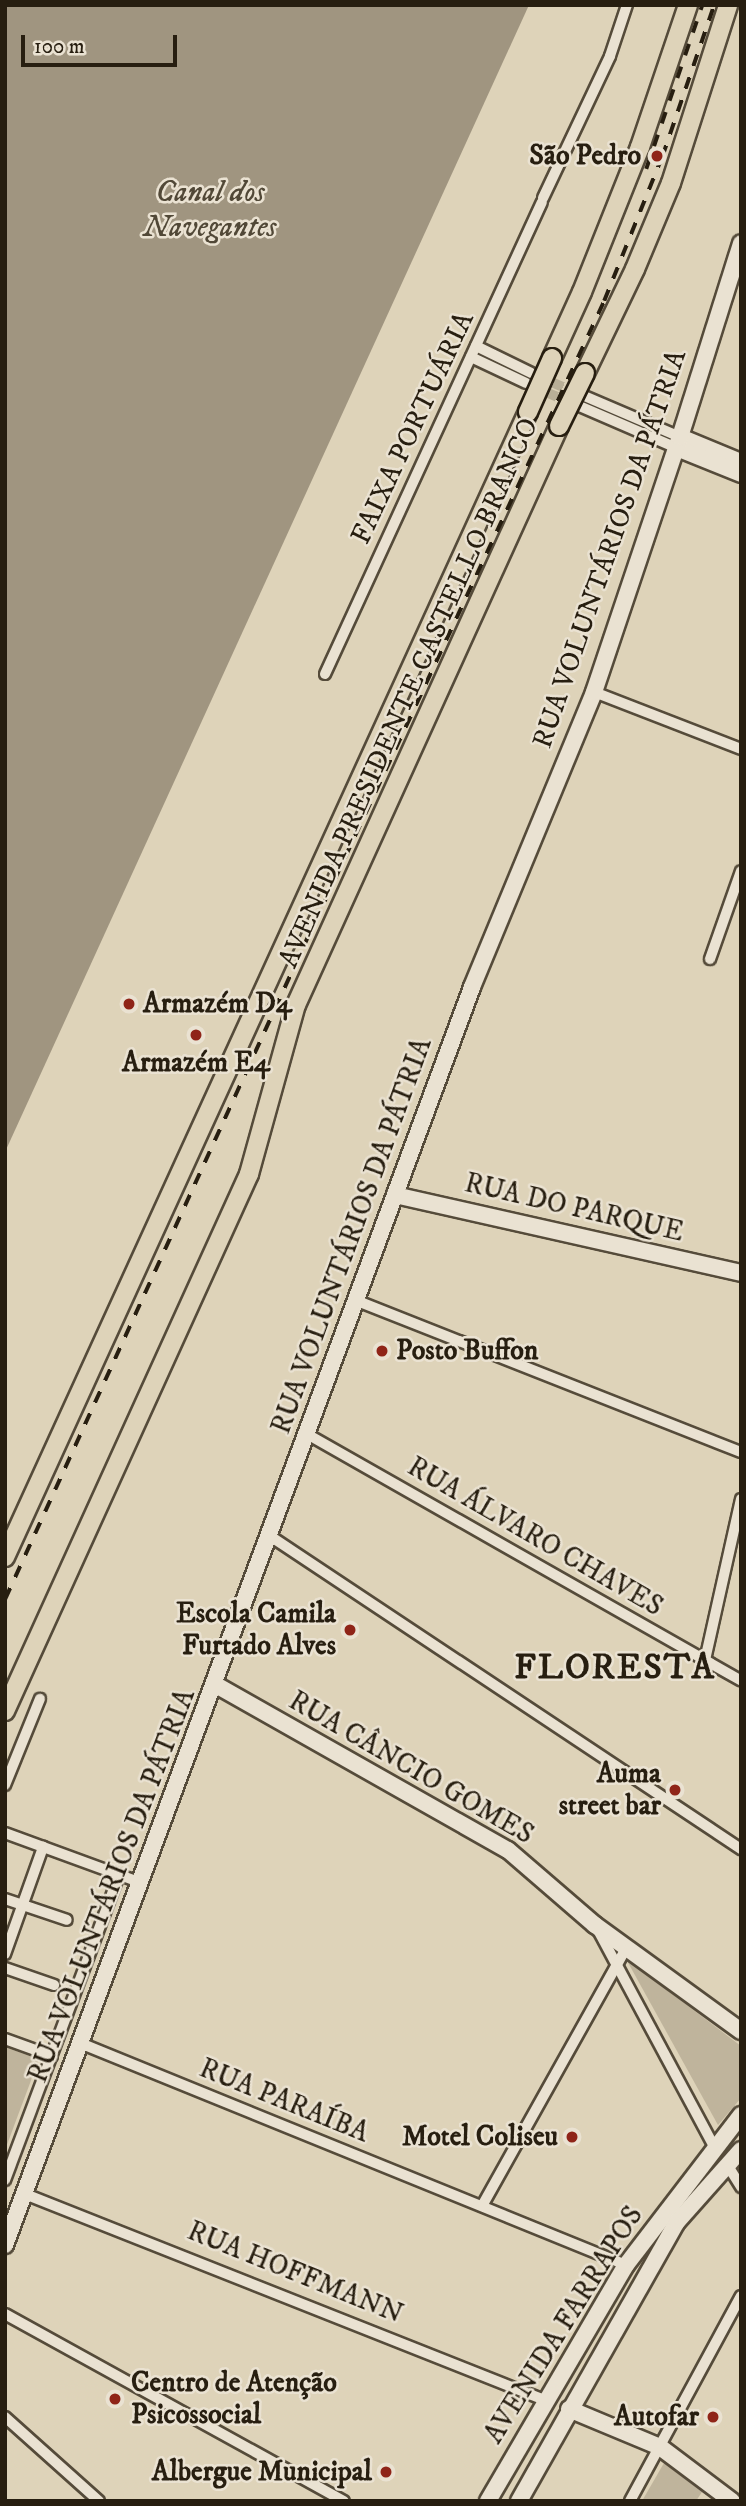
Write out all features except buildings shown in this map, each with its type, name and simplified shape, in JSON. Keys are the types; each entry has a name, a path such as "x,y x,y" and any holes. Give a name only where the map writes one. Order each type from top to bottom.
{"main road":[{"name":"AVENIDA PRESIDENTE CASTELLO BRANCO","path":"5,1557 582,292 640,147 688,5"},
{"name":"AVENIDA PRESIDENTE CASTELLO BRANCO","path":"5,1711 249,1174 296,1005 559,426 635,269 671,183 728,5"},
{"name":"RUA VOLUNTÁRIOS DA PÁTRIA","path":"5,2245 139,1882 216,1685 355,1300 472,988 594,692 738,260 741,243"},
{"path":"678,442 741,461"},
{"path":"678,442 741,474"},
{"name":"RUA DO PARQUE","path":"395,1195 741,1273"},
{"name":"RUA CÂNCIO GOMES","path":"216,1685 508,1850 595,1925 741,2031"},
{"name":"AVENIDA FARRAPOS","path":"488,2501 626,2265 714,2146 741,2115"},
{"name":"AVENIDA FARRAPOS","path":"519,2501 677,2222 741,2151"},
{"path":"569,2409 660,2447 732,2501"}],"street":[{"name":"FAIXA PORTUÁRIA","path":"326,674 610,56 627,5"},
{"path":"474,351 528,378"},
{"path":"579,400 678,442"},
{"path":"594,692 741,749"},
{"path":"710,959 741,871"},
{"path":"355,1300 741,1452"},
{"name":"RUA ÁLVARO CHAVES","path":"307,1434 741,1681"},
{"path":"705,1660 741,1499"},
{"path":"270,1536 741,1849"},
{"path":"5,1785 40,1699"},
{"path":"5,1833 139,1882"},
{"path":"5,1954 43,1847"},
{"path":"5,2180 8,2164 52,2056 119,1875"},
{"path":"5,1899 67,1920"},
{"path":"595,1925 714,2146"},
{"path":"482,2206 627,1947"},
{"path":"5,1968 54,1985"},
{"path":"5,2039 52,2056"},
{"name":"RUA PARAÍBA","path":"80,2043 626,2265"},
{"path":"8,2164 33,2172"},
{"path":"728,2166 741,2187"},
{"name":"RUA HOFFMANN","path":"25,2194 547,2401"},
{"path":"630,2501 741,2297"},
{"path":"5,2315 344,2501"},
{"path":"5,2417 99,2501"}],"shaded area":[{"path":"626,1959 741,2046 741,2098 718,2125"},
{"path":"5,2047 39,2059 5,2150"},
{"path":"664,2463 702,2492 696,2501 642,2501"}],"water":[{"name":"Canal dos Navegantes","path":"5,5 529,5 5,1152"}],"tunnel":[{"path":"540,377 579,394"},
{"path":"534,387 574,404"}],"railway":[{"path":"646,169 702,5"},
{"path":"5,1599 304,945 604,301 662,157 714,5"}],"place":[{"name":"São Pedro","path":"657,156"},
{"name":"Armazém D4","path":"129,1004"},
{"name":"Armazém E4","path":"196,1035"},
{"name":"Posto Buffon","path":"382,1351"},
{"name":"Escola Camila Furtado Alves","path":"350,1630"},
{"name":"Auma street bar","path":"675,1790"},
{"name":"Motel Coliseu","path":"572,2137"},
{"name":"Centro de Atenção Psicossocial","path":"115,2399"},
{"name":"Autofar","path":"713,2417"},
{"name":"Albergue Municipal","path":"386,2472"}],"district":[{"name":"FLORESTA","path":"615,1668"}]}
